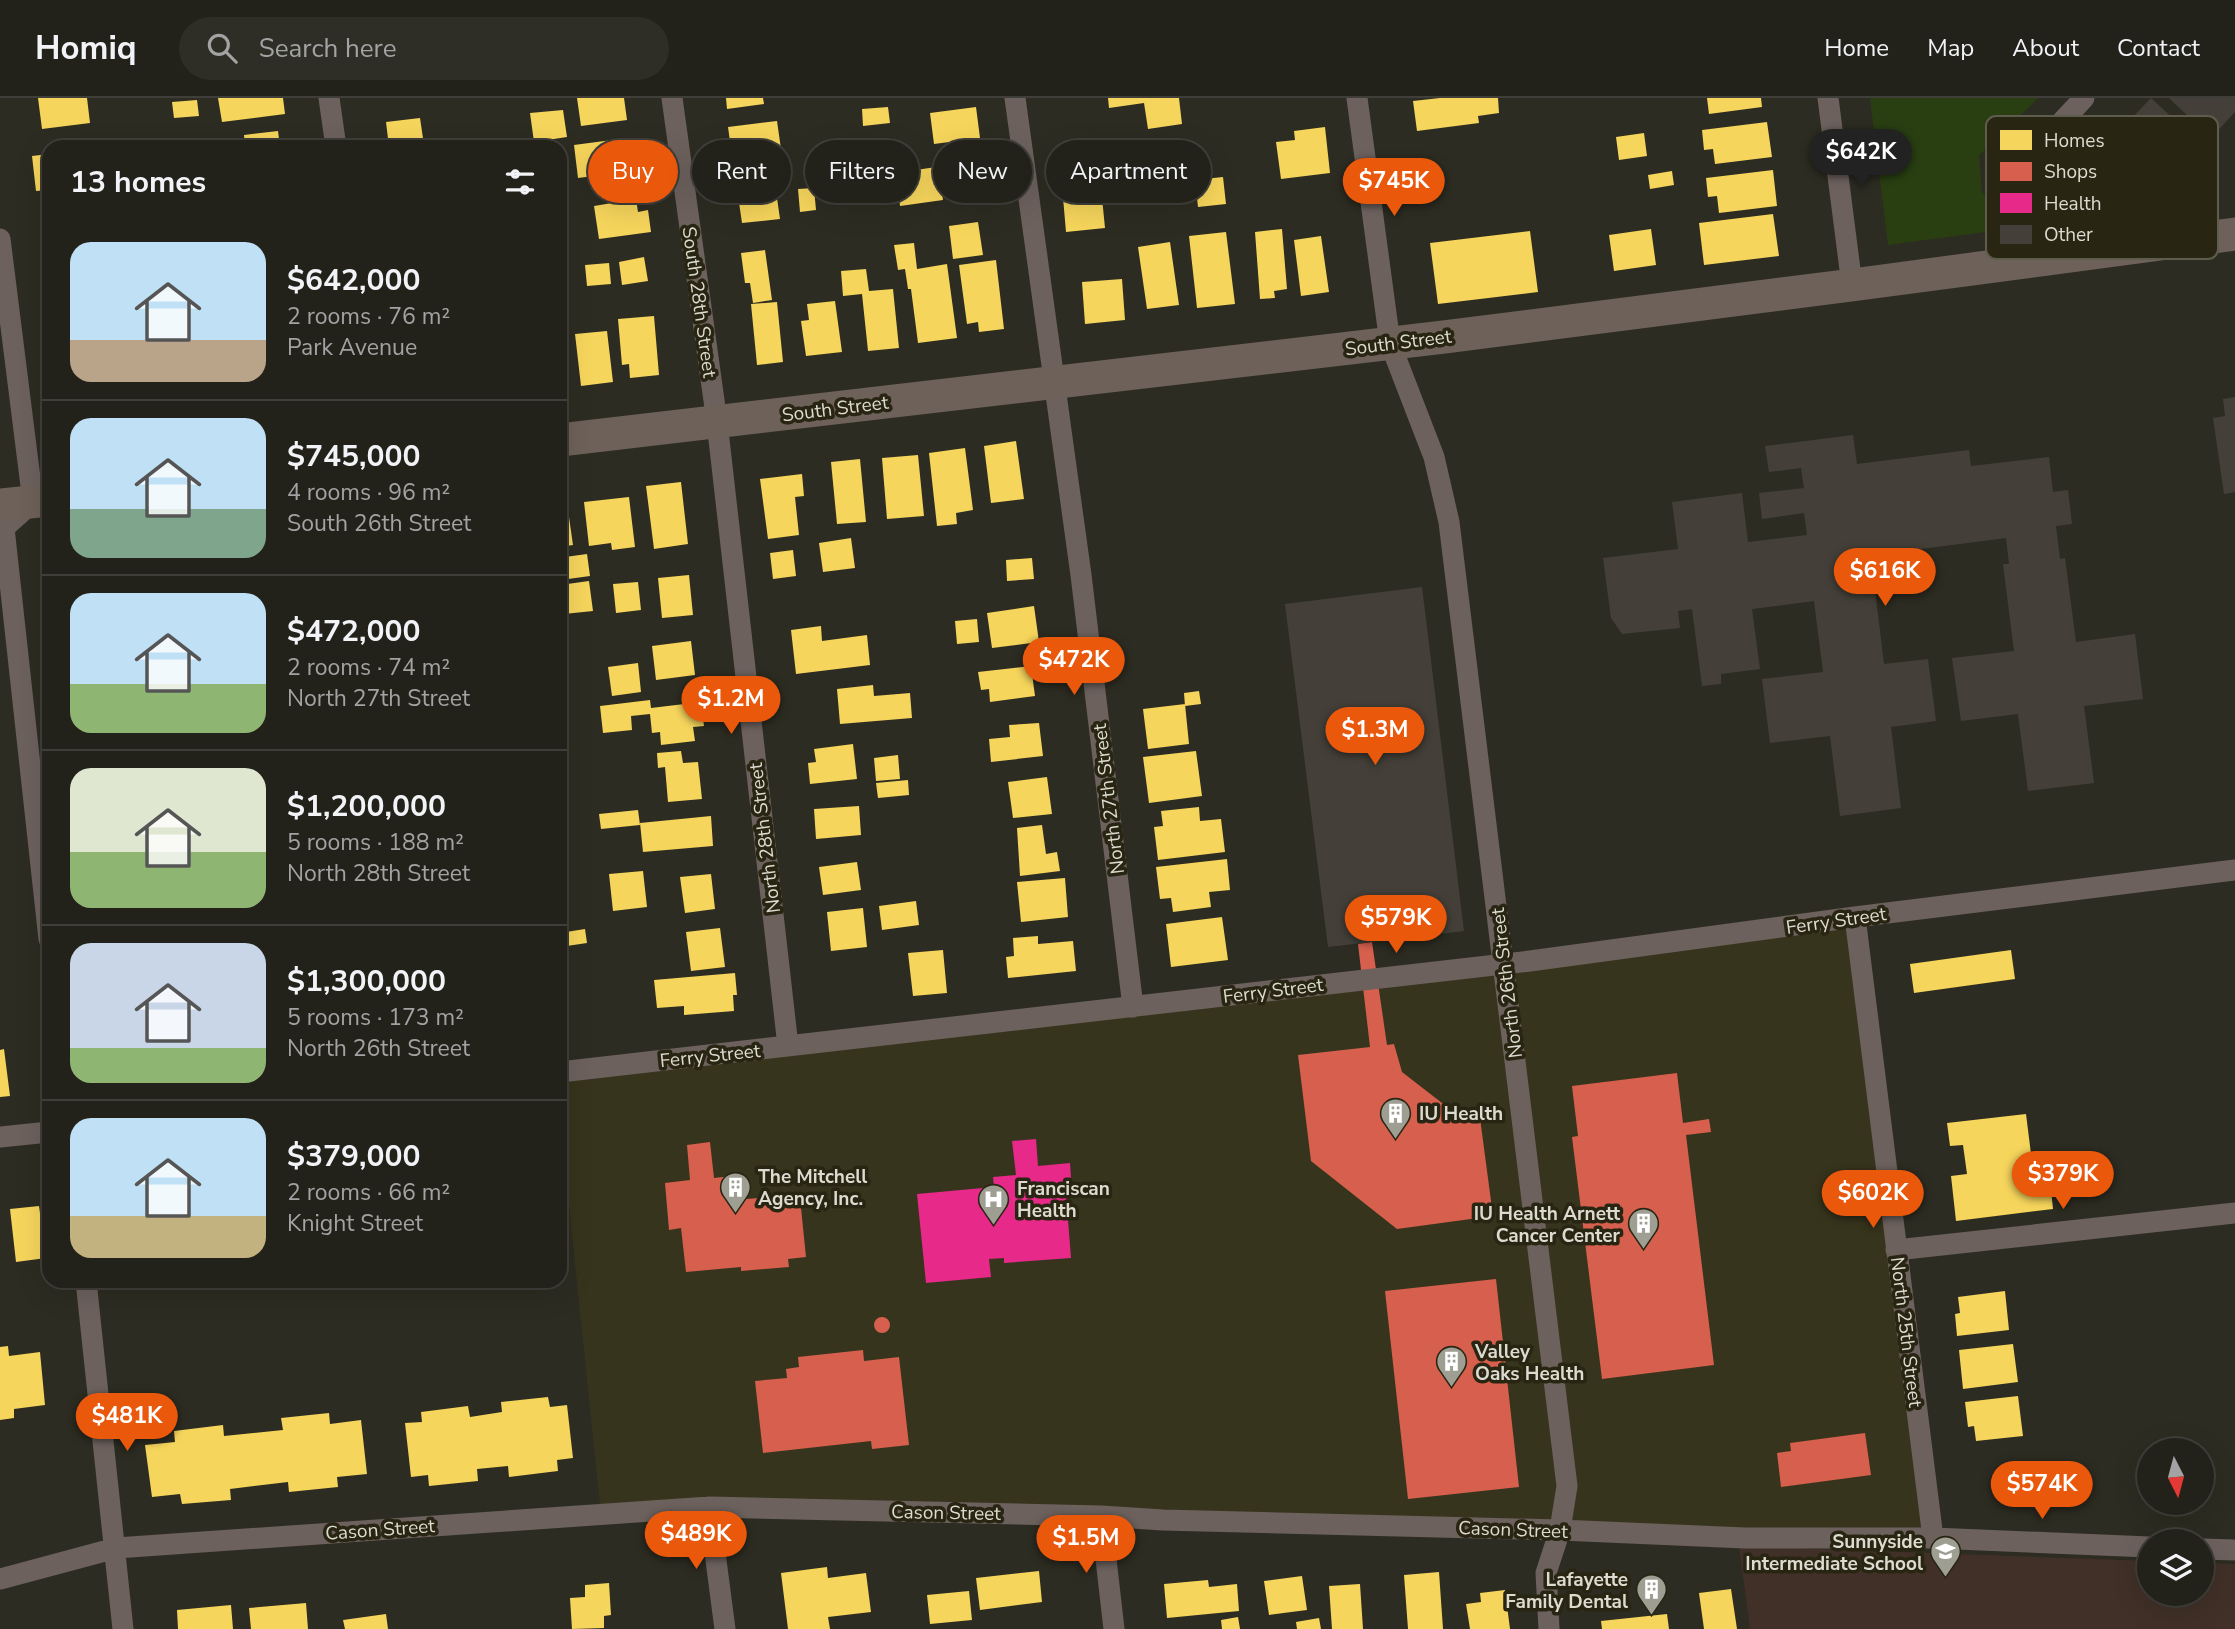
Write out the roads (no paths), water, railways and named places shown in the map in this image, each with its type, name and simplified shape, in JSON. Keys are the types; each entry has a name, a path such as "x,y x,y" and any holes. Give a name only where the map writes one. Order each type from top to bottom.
{"main road":[{"name":"South Street","path":"567,439 1390,343 2047,259"},
{"path":"0,505 41,501"}],"street":[{"path":"330,98 335,140"},
{"name":"South 28th Street","path":"672,98 717,422"},
{"name":"North 27th Street","path":"1015,98 1081,575 1133,1007"},
{"name":"North 26th Street","path":"1357,98 1390,343 1434,457 1449,522 1567,1486 1560,1530 1546,1573 1549,1629"},
{"path":"1828,98 1852,285"},
{"path":"2067,116 2084,98"},
{"path":"0,239 41,501 4,528 42,875"},
{"name":"North 28th Street","path":"717,422 788,1046"},
{"name":"Ferry Street","path":"567,1071 1504,964 2235,870"},
{"name":"North 25th Street","path":"1855,917 1933,1538"},
{"path":"0,1138 42,1133"},
{"path":"1896,1250 2235,1213"},
{"path":"87,1288 123,1629"},
{"path":"709,1507 725,1629"},
{"name":"Cason Street","path":"0,1579 116,1548 709,1507 1101,1516 1745,1538 1933,1538 2137,1546"},
{"path":"1101,1516 1114,1629"},
{"path":"2214,1549 2235,1550"}],"place":[{"name":"IU Health","path":"1396,1140"},
{"name":"The Mitchell Agency, Inc.","path":"735,1214"},
{"name":"Franciscan Health","path":"994,1226"},
{"name":"IU Health Arnett Cancer Center","path":"1643,1251"},
{"name":"Valley Oaks Health","path":"1452,1389"},
{"name":"Sunnyside Intermediate School","path":"1946,1579"},
{"name":"Lafayette Family Dental","path":"1651,1617"}]}
